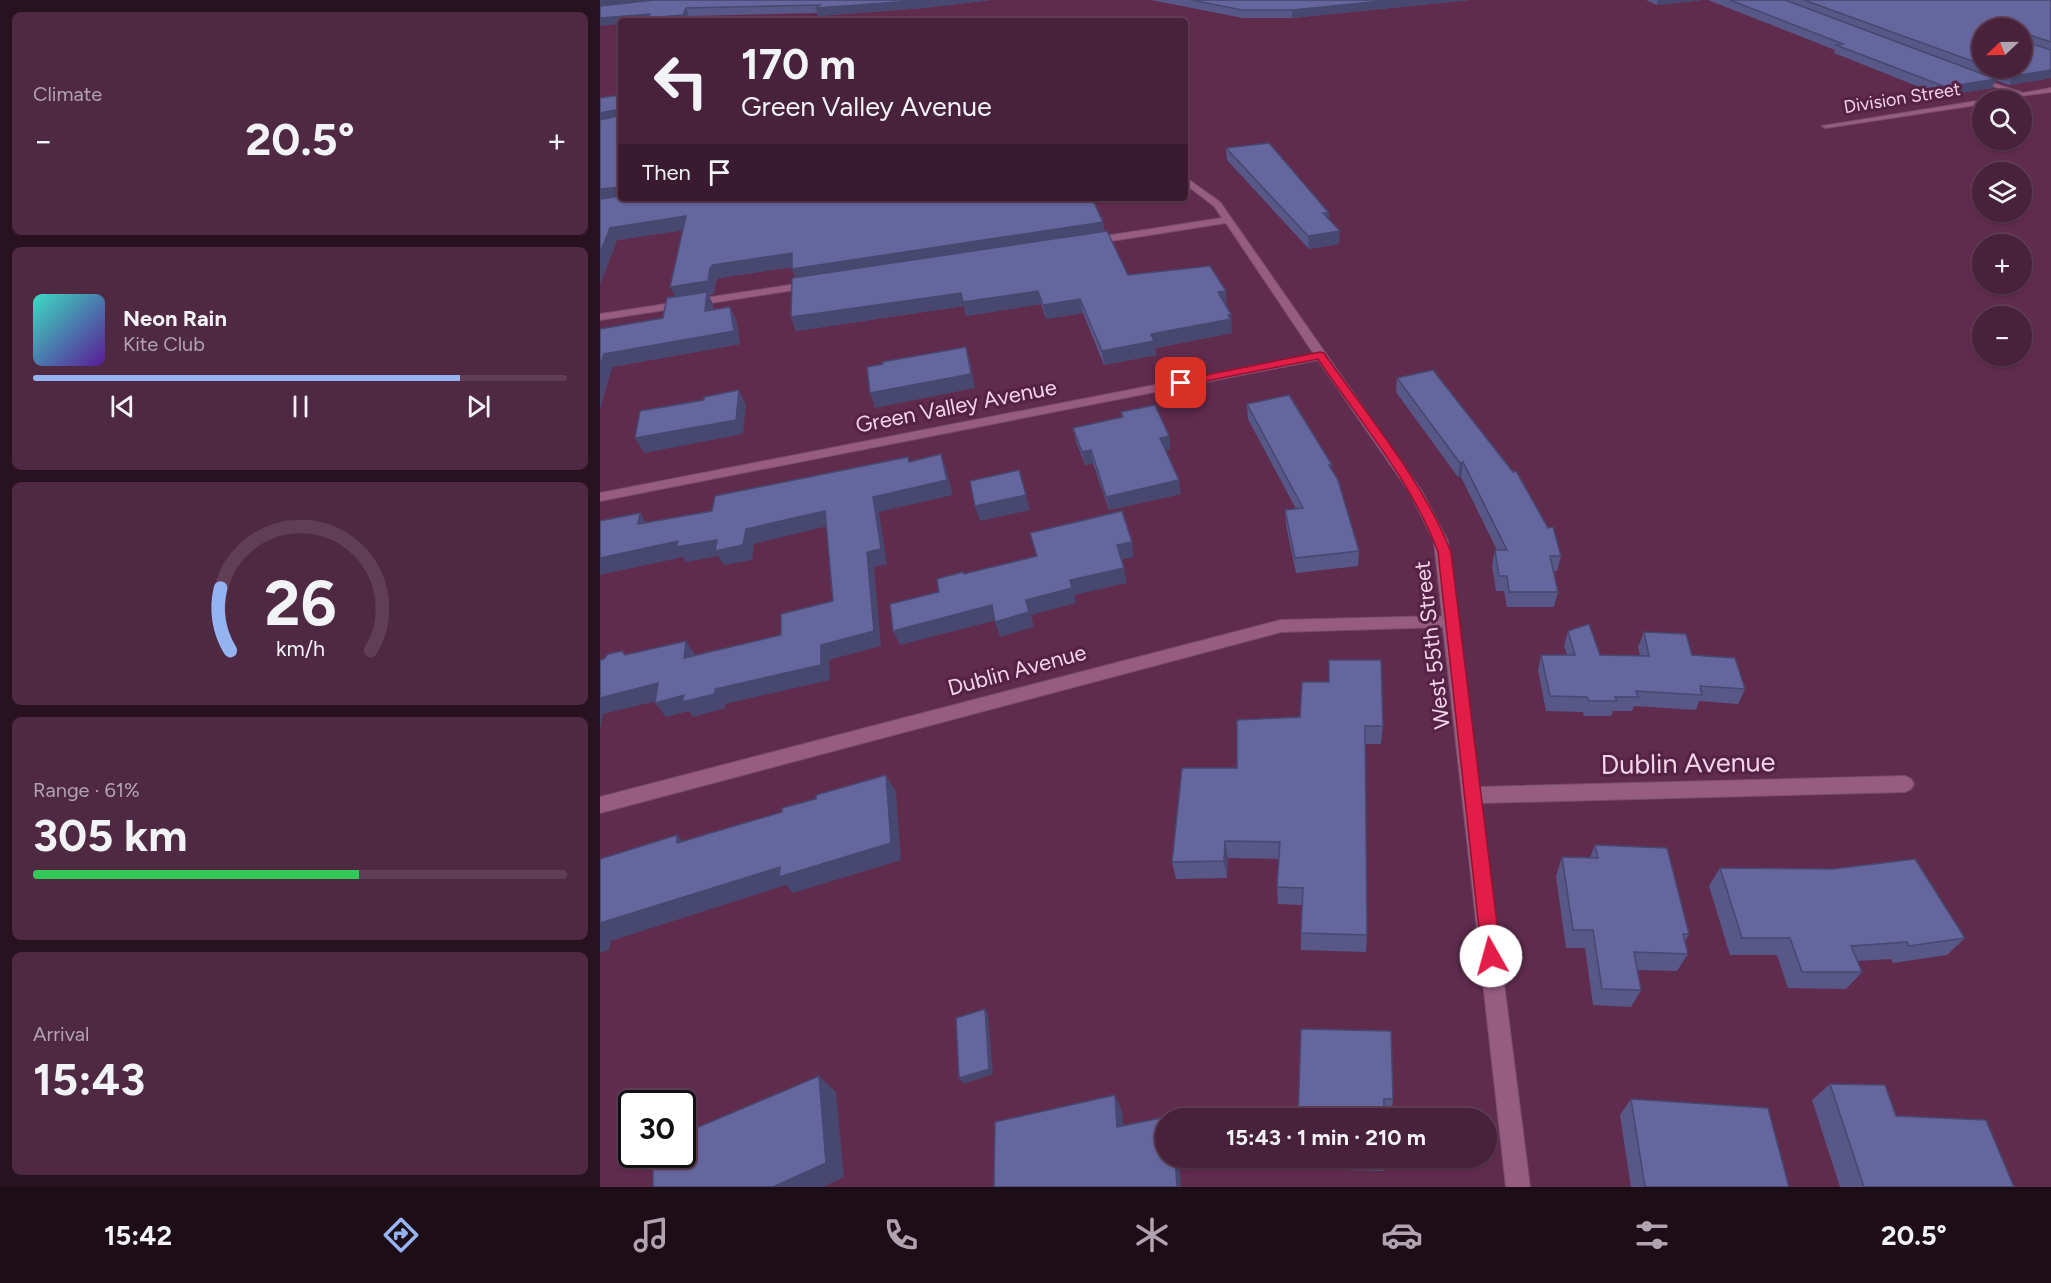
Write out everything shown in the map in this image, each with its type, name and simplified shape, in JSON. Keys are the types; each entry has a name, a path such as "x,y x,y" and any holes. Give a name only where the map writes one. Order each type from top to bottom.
{"street":[{"path":"1967,74 2009,90"},
{"name":"Division Street","path":"2032,93 2051,90"},
{"name":"Division Street","path":"1826,126 1972,104"},
{"name":"West 55th Street","path":"1188,182 1209,196 1228,220 1416,493 1435,528 1444,552 1518,1187"},
{"path":"1086,242 1228,220"},
{"path":"600,317 825,282"},
{"name":"Green Valley Avenue","path":"600,497 1320,356"},
{"name":"Dublin Avenue","path":"600,805 1281,626 1328,622 1452,621"},
{"name":"Dublin Avenue","path":"1472,795 1905,784"}],"building":[{"path":"654,0 927,0 816,8 820,5 686,8 683,15 648,18 650,14 600,18 600,6"},
{"path":"1191,0 1393,0 1292,10 1242,10"},
{"path":"1730,0 1785,0 1972,70 1972,78 1996,79 1946,87 1836,45 1843,44"},
{"path":"1804,0 2051,0 2051,42 2032,36 2032,18 1972,18 1972,61"},
{"path":"2032,44 2051,50 2051,70 2032,73"},
{"path":"618,95 618,116 615,110 600,113 600,98"},
{"path":"618,116 618,187 600,189 600,120"},
{"path":"1269,143 1329,213 1323,213 1340,231 1308,236 1226,148"},
{"path":"618,196 618,201 1093,201 1103,222 792,269 792,253 713,265 710,268 708,281 670,287 686,216 610,228 600,253 600,199"},
{"path":"1107,231 1128,275 1210,266 1226,291 1218,292 1231,314 1228,315 1231,319 1151,334 1154,341 1102,351 1080,299 1043,305 1038,291 963,302 961,293 791,317 792,278"},
{"path":"707,292 705,311 730,307 734,331 604,354 600,366 600,329 663,318 667,298"},
{"path":"966,347 971,374 870,393 867,367 883,364 882,362"},
{"path":"1433,370 1513,472 1516,471 1548,528 1553,527 1561,556 1550,556 1558,592 1509,592 1507,576 1499,576 1495,550 1507,550 1463,462 1460,463 1397,378"},
{"path":"739,390 736,420 635,438 640,411 704,400 704,397"},
{"path":"1289,395 1332,465 1329,465 1338,480 1359,551 1295,558 1285,510 1303,508 1247,404"},
{"path":"1155,405 1169,436 1160,438 1179,480 1106,497 1091,450 1082,452 1073,428 1123,417 1121,412"},
{"path":"941,454 947,480 873,497 881,549 867,552 874,631 821,645 821,665 715,689 715,694 682,702 684,695 655,703 658,683 600,698 600,660 608,654 622,651 625,655 686,641 684,658 781,635 781,614 833,601 825,511 746,529 743,545 715,551 717,540 676,547 678,541 600,558 600,521 640,513 638,524 712,511 715,496 908,457 909,462"},
{"path":"1019,470 1026,495 975,506 970,481"},
{"path":"1122,511 1132,542 1117,545 1124,568 1070,580 1072,588 1026,600 1029,612 995,622 992,605 893,631 890,604 939,592 937,579 1037,556 1030,533"},
{"path":"1589,624 1600,655 1649,656 1644,632 1686,634 1692,655 1735,658 1745,689 1700,686 1702,695 1636,691 1638,697 1615,697 1617,701 1589,701 1587,697 1550,696 1541,655 1575,655 1568,631"},
{"path":"1329,660 1381,660 1383,726 1365,726 1367,935 1301,933 1303,888 1277,887 1280,842 1225,841 1224,861 1172,862 1182,768 1237,768 1237,720 1300,717 1302,682 1329,682"},
{"path":"886,775 891,843 779,877 780,867 600,923 600,859 677,835 677,843 782,812 782,808 816,799 816,795"},
{"path":"1595,845 1667,848 1689,934 1683,934 1688,954 1634,952 1641,990 1602,989 1593,930 1573,930 1562,857 1598,858"},
{"path":"1915,859 1965,938 1909,946 1907,942 1851,946 1862,972 1802,972 1790,938 1742,938 1720,868 1833,869"},
{"path":"985,1009 989,1069 959,1078 956,1018"},
{"path":"1301,1029 1391,1031 1393,1099 1384,1099 1384,1108 1298,1108"},
{"path":"819,1076 826,1163 773,1187 653,1187 653,1168 696,1168 696,1128"},
{"path":"1830,1084 1885,1085 1896,1116 1986,1120 2014,1187 1864,1187"},
{"path":"1115,1095 1117,1127 1155,1119 1155,1168 1176,1168 1177,1187 994,1187 995,1122"},
{"path":"1631,1099 1768,1108 1789,1187 1645,1187"}],"route":[{"path":"1181,383 1320,356 1416,493 1435,528 1444,552 1491,956"}]}
